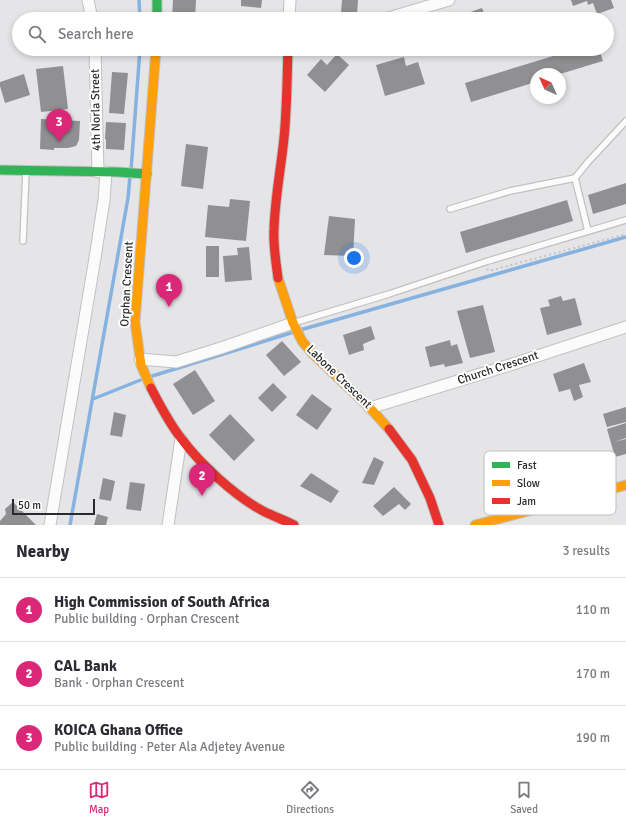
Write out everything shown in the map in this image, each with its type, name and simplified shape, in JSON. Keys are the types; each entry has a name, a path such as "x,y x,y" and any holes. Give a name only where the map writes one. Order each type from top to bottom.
{"street":[{"path":"88,0 91,12"},
{"path":"157,0 157,12"},
{"path":"289,12 290,0"},
{"path":"409,12 449,0"},
{"name":"4th Norla Street","path":"50,525 104,200 95,56"},
{"name":"Orphan Crescent","path":"155,56 143,173 135,322 140,362 150,387 170,423 181,439 209,469 232,490 263,511 294,525"},
{"name":"Labone Crescent","path":"288,56 286,106 274,230 275,256 279,281 293,323 302,341 312,353 370,408 389,429 412,460 430,498 439,525"},
{"path":"0,170 143,173"},
{"path":"140,362 176,362 293,323"},
{"name":"Church Crescent","path":"370,408 626,327"},
{"path":"168,525 181,439"},
{"path":"616,488 626,485"},
{"path":"475,525 513,515"}],"lane":[{"path":"450,209 510,191 575,178 626,121"},
{"path":"23,241 26,170"},
{"path":"575,178 588,231"},
{"path":"293,323 626,220"}],"path":[{"path":"483,263 489,271 626,234"}],"building":[{"path":"173,0 196,0 195,12 172,12"},
{"path":"241,0 262,0 261,8 241,6"},
{"path":"342,0 358,0 357,12 341,12"},
{"path":"571,0 611,0 614,8 603,12 596,12 593,3 588,5 587,1 573,6"},
{"path":"482,8 483,12 470,12"},
{"path":"335,56 339,56 349,65 325,92 307,75 321,59 327,65"},
{"path":"553,56 601,56 603,61 566,72 566,68 530,68 530,84 471,102 465,83"},
{"path":"404,57 406,66 418,62 425,84 385,96 376,65"},
{"path":"63,66 68,109 41,112 36,69"},
{"path":"112,72 128,73 124,114 109,113"},
{"path":"24,74 30,95 5,103 0,82"},
{"path":"41,119 80,121 79,140 76,146 68,148 54,148 54,150 40,149"},
{"path":"106,122 126,123 124,150 106,149"},
{"path":"186,144 208,147 203,189 181,186"},
{"path":"626,183 626,204 593,214 588,195"},
{"path":"230,199 250,201 246,241 205,237 208,205 229,207"},
{"path":"567,200 573,221 466,253 460,232"},
{"path":"329,216 355,219 353,256 324,255"},
{"path":"206,246 219,246 219,277 206,277"},
{"path":"249,247 252,280 225,282 223,256 238,255 237,248"},
{"path":"561,296 563,301 575,298 582,325 547,335 540,308 550,306 548,300"},
{"path":"483,305 495,352 470,358 457,311"},
{"path":"371,326 375,339 363,344 364,350 349,355 343,335"},
{"path":"450,340 451,346 457,344 463,363 445,367 444,364 430,367 425,347"},
{"path":"282,341 301,362 284,376 266,355"},
{"path":"584,363 591,382 579,385 583,397 574,401 570,389 559,392 553,374"},
{"path":"195,370 215,401 193,415 173,384"},
{"path":"273,383 287,397 272,412 258,398"},
{"path":"312,394 332,409 317,430 296,415"},
{"path":"626,407 626,422 607,427 603,414"},
{"path":"114,412 126,415 122,437 110,435"},
{"path":"230,414 255,440 234,461 209,435"},
{"path":"626,423 626,438 614,442 626,439 626,454 616,457 616,451 613,451 607,429"},
{"path":"374,457 384,462 374,485 362,483"},
{"path":"311,473 339,491 331,503 300,486"},
{"path":"103,478 115,481 111,501 99,499"},
{"path":"130,482 145,484 141,511 126,509"},
{"path":"394,487 411,504 405,510 399,504 383,516 373,506"},
{"path":"13,502 36,525 0,525 0,521 6,514 5,509"},
{"path":"97,514 108,517 106,525 94,525"}],"waterway":[{"path":"139,0 140,12"},
{"path":"131,170 139,56"},
{"path":"70,525 128,198 130,176"},
{"path":"300,330 626,237"},
{"path":"149,377 294,332"},
{"path":"93,399 143,379"}],"traffic: fast":[{"path":"157,0 157,12"},
{"path":"0,170 147,174"}],"traffic: slow":[{"path":"151,388 141,365 135,322 155,56"},
{"path":"278,278 293,323 302,341 312,353 370,408 389,429"},
{"path":"616,488 626,485"},
{"path":"475,525 513,515"}],"traffic: jam":[{"path":"278,278 274,247 274,229 285,127 288,56"},
{"path":"151,388 177,432 208,469 252,505 294,525"},
{"path":"389,429 412,460 430,498 439,525"}],"place":[{"name":"KOICA Ghana Office","path":"59,142"},
{"name":"High Commission of South Africa","path":"169,307"},
{"name":"CAL Bank","path":"202,496"}]}
